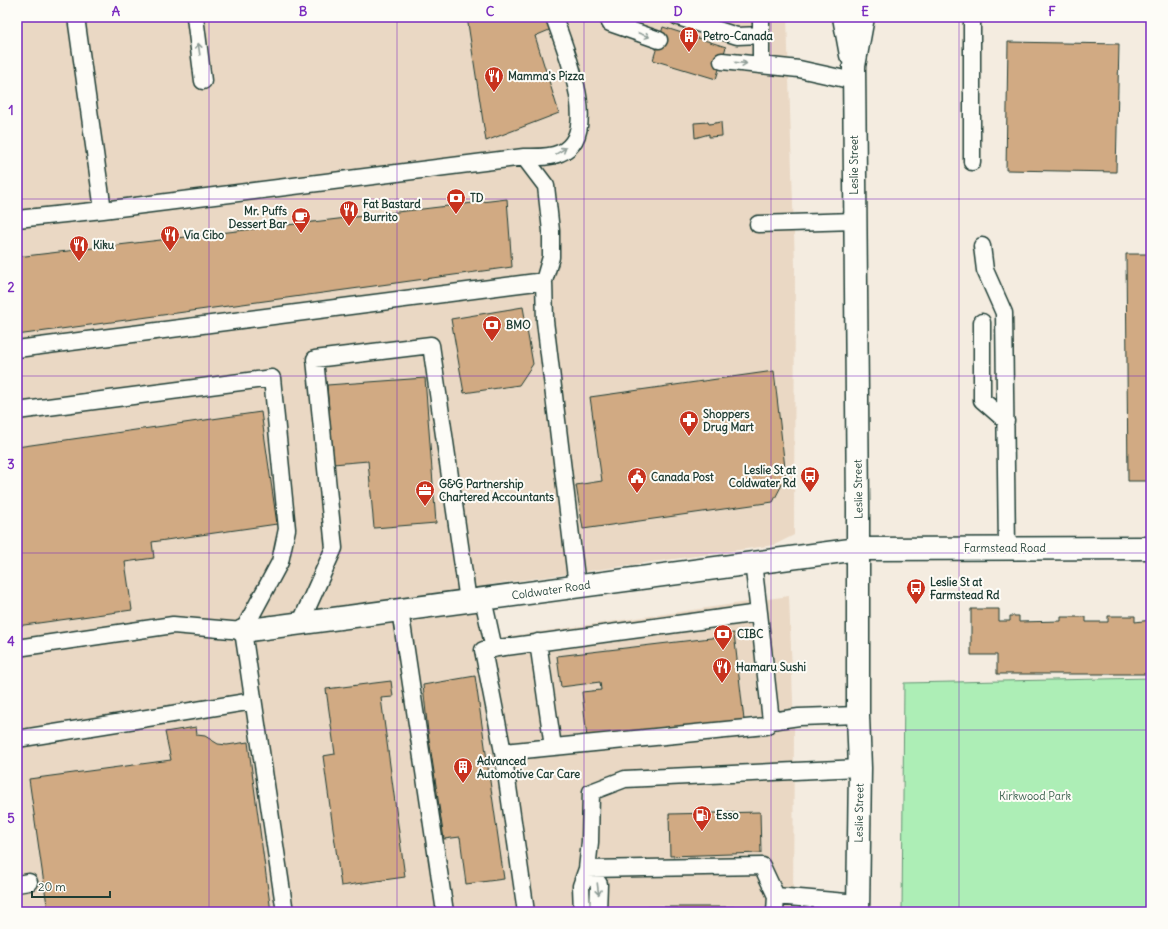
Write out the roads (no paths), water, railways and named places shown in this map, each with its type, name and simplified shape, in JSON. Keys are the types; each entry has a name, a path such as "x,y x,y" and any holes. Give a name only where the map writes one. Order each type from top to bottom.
{"main road":[{"name":"Leslie Street","path":"844,17 854,73"},
{"name":"Leslie Street","path":"858,908 860,768 858,715 854,73 863,17"},
{"name":"Farmstead Road","path":"858,549 1151,548"},
{"name":"Coldwater Road","path":"243,631 858,549"}],"lane":[{"path":"76,17 103,210"},
{"path":"195,17 203,81"},
{"path":"17,219 551,156 562,152 572,143 578,129 581,112 579,95 554,17"},
{"path":"608,17 610,23 659,40"},
{"path":"678,17 737,36 761,35"},
{"path":"761,17 761,65"},
{"path":"972,17 972,162"},
{"path":"722,61 854,73"},
{"path":"524,158 546,186 551,231 551,257 544,281 548,351 577,586"},
{"path":"758,224 855,221"},
{"path":"982,246 985,270 1004,313 1007,548"},
{"path":"17,350 544,281"},
{"path":"982,322 982,400 1006,421"},
{"path":"300,624 334,548 315,359 431,345 476,600 494,648"},
{"path":"17,411 272,378 287,529 280,562 243,631 285,912"},
{"path":"753,562 771,720"},
{"path":"400,610 445,912"},
{"path":"526,912 503,752 483,650 759,613"},
{"path":"17,648 173,626 243,631"},
{"path":"538,642 553,747"},
{"path":"17,739 253,701"},
{"path":"503,752 766,726 771,720 799,717 858,715"},
{"path":"582,912 582,886 587,869 590,842 591,792 624,779 860,768"},
{"path":"587,869 762,866 776,896 775,912"},
{"path":"587,869 599,884 598,912"},
{"path":"776,896 858,908"}],"place":[{"name":"Petro-Canada","path":"689,53"},
{"name":"Mamma's Pizza","path":"494,93"},
{"name":"TD","path":"456,215"},
{"name":"Fat Bastard Burrito","path":"349,227"},
{"name":"Mr. Puffs Dessert Bar","path":"301,234"},
{"name":"Via Cibo","path":"170,252"},
{"name":"Kiku","path":"79,262"},
{"name":"BMO","path":"492,342"},
{"name":"Shoppers Drug Mart","path":"689,437"},
{"name":"Leslie St at Coldwater Rd","path":"810,493"},
{"name":"Canada Post","path":"637,494"},
{"name":"G&G Partnership Chartered Accountants","path":"425,507"},
{"name":"Leslie St at Farmstead Rd","path":"916,605"},
{"name":"CIBC","path":"723,651"},
{"name":"Hamaru Sushi","path":"722,684"},
{"name":"Advanced Automotive Car Care","path":"463,784"},
{"name":"Esso","path":"702,832"}],"park label":[{"name":"Kirkwood Park","path":"1035,796"}]}
